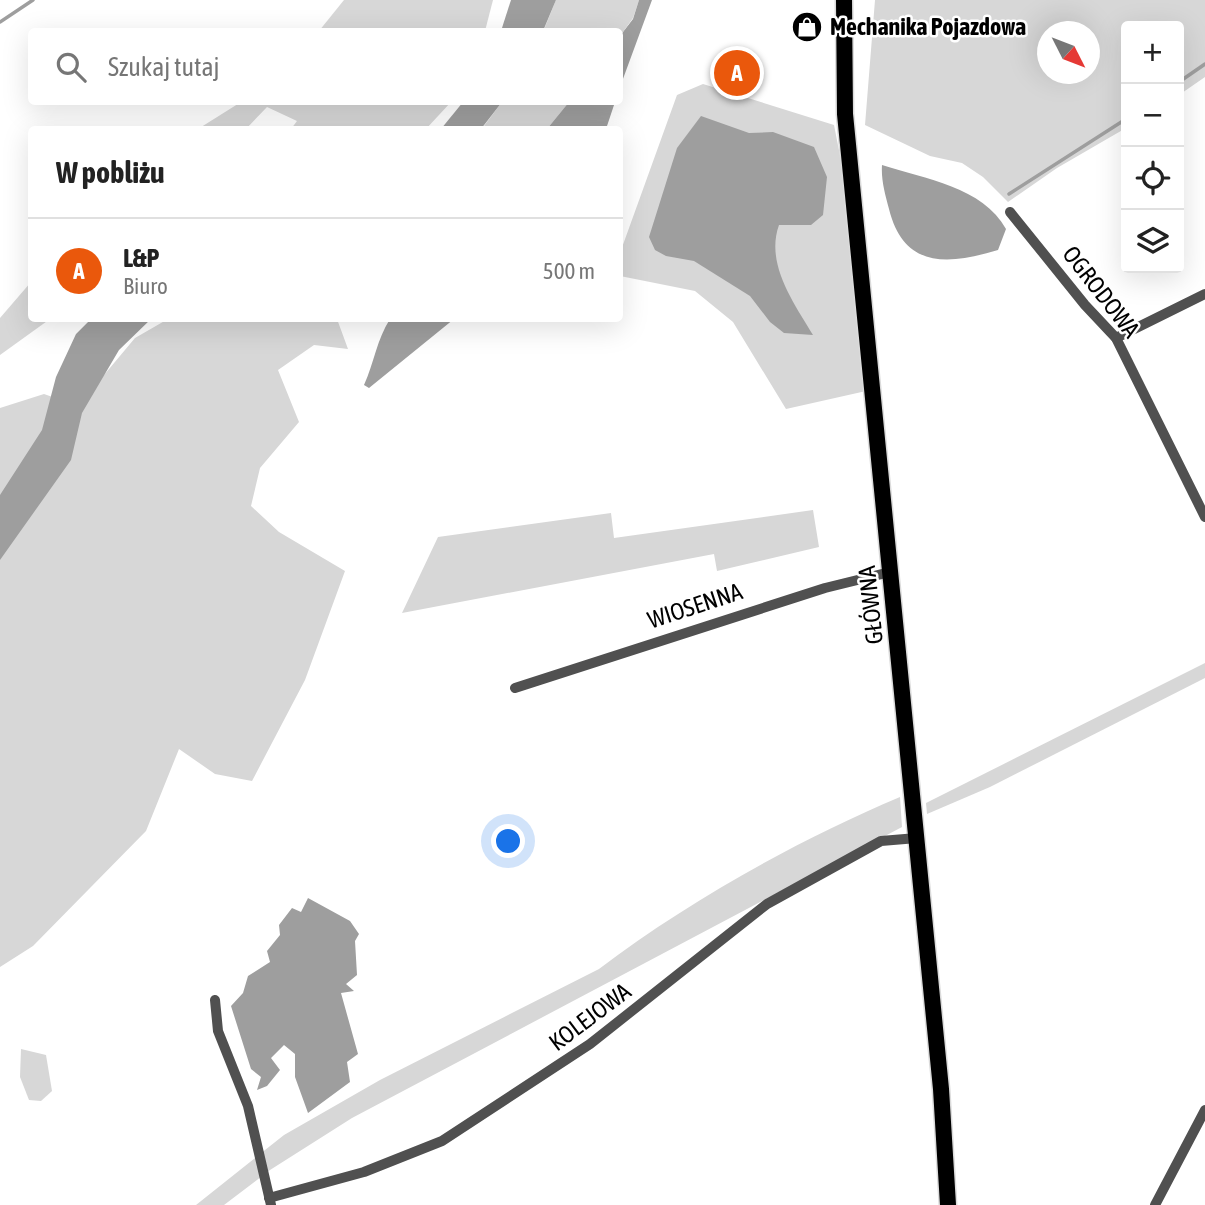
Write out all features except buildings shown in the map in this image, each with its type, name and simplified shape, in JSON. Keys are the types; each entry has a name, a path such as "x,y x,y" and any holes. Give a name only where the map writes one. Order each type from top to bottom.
{"main road":[{"name":"GŁÓWNA","path":"845,0 845,114 942,1090 948,1205"}],"street":[{"name":"OGRODOWA","path":"1010,212 1085,305 1116,338 1205,517"},
{"path":"1116,338 1205,294"},
{"name":"WIOSENNA","path":"515,688 824,587 890,572"},
{"name":"KOLEJOWA","path":"270,1201 364,1172 442,1141 590,1044 767,904 881,841 917,838"},
{"path":"215,1000 218,1031 248,1106 270,1201"},
{"path":"1156,1205 1205,1110"}],"shaded area":[{"path":"344,0 493,0 486,28 321,28"},
{"path":"511,0 556,0 544,28 502,28"},
{"path":"556,0 639,0 633,18 623,32 623,28 545,28"},
{"path":"639,0 652,0 623,79 623,32 633,19"},
{"path":"875,0 1205,0 1205,77 1184,92 1184,21 1121,21 1121,131 1057,168 1008,202 983,177 962,163 930,156 865,125"},
{"path":"703,84 834,125 862,266 875,389 786,409 733,322 695,291 623,277 623,245 677,95"},
{"path":"236,105 448,105 429,126 293,126 297,121 267,107 249,126 203,126"},
{"path":"461,105 500,105 483,126 443,126"},
{"path":"500,105 567,105 549,126 484,126"},
{"path":"567,105 614,105 607,126 549,126"},
{"path":"701,116 749,133 773,132 814,147 827,177 823,215 811,225 779,225 776,240 776,254 784,283 813,335 784,333 770,322 750,296 694,261 666,256 655,250 649,237 677,148"},
{"path":"882,165 934,180 983,203 1006,229 998,250 945,259 930,258 917,252 905,243 896,229 885,192"},
{"path":"28,285 28,322 46,322 0,355 0,318"},
{"path":"88,322 148,322 119,350 82,413 71,460 0,560 0,495 42,430 56,377 76,334"},
{"path":"163,322 338,322 348,349 314,345 278,370 299,422 260,468 251,506 279,532 345,571 305,680 252,781 215,774 179,749 146,831 33,946 0,967 0,408 44,394 78,406 135,338"},
{"path":"388,322 450,322 369,388 364,385"},
{"path":"813,510 819,547 717,571 714,554 402,613 438,537 611,513 614,538"},
{"path":"1205,663 1205,678 990,787 927,814 926,803"},
{"path":"900,797 902,827 352,1118 270,1170 224,1205 196,1205 284,1135 380,1080 599,969 669,920 744,874 822,833"},
{"path":"308,898 350,921 359,934 355,941 357,975 346,984 354,991 341,993 358,1054 347,1062 350,1082 308,1113 295,1077 295,1054 284,1045 271,1058 280,1070 267,1086 257,1090 261,1077 251,1069 231,1006 243,993 248,976 270,962 267,951 280,935 279,925 292,908 301,912"},
{"path":"21,1049 46,1055 52,1091 41,1101 29,1100 20,1077"}],"waterway":[{"path":"0,22 33,0"},
{"path":"1184,79 1205,64"},
{"path":"1009,194 1121,122"}],"place":[{"name":"Mechanika Pojazdowa","path":"807,27"},
{"name":"L&P","path":"737,73"}]}
